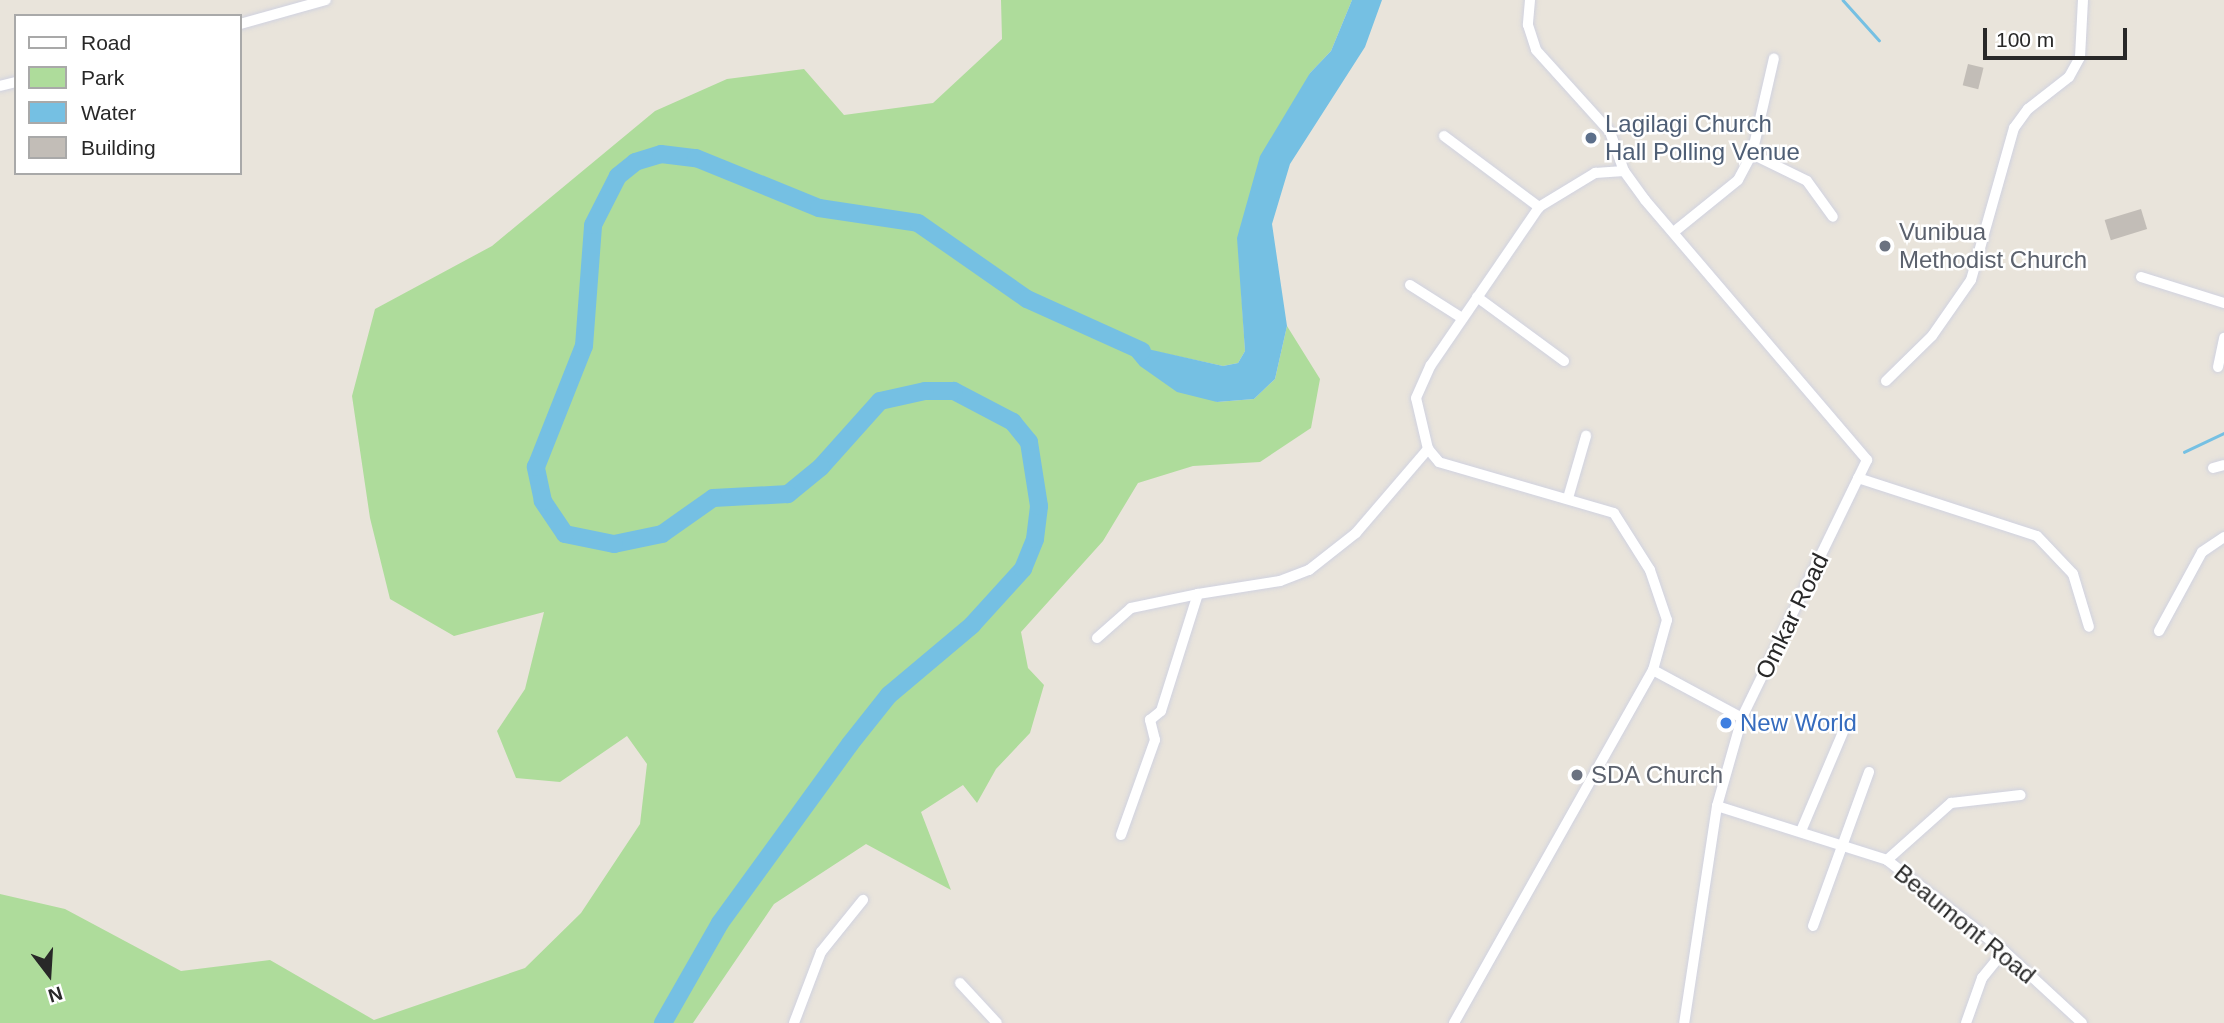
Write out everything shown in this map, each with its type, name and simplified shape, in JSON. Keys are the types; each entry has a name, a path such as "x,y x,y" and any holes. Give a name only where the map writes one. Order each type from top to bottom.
{"street":[{"path":"242,23 326,0"},
{"path":"1530,0 1528,25 1536,50 1610,131 1624,171 1675,230 1738,180 1752,153 1774,58"},
{"path":"1886,381 1932,336 1971,280 2014,128 2028,109 2068,77 2080,57 2083,0"},
{"path":"1444,136 1539,207"},
{"path":"1752,153 1807,181 1833,217"},
{"path":"1454,1023 1653,670 1667,620 1650,570 1614,513 1439,462 1428,449 1417,418 1420,382 1539,207 1595,173 1624,171"},
{"name":"Omkar Road","path":"1675,230 1733,307 1867,460 1742,718 1717,806 1684,1023"},
{"path":"2141,277 2224,303"},
{"path":"1410,285 1462,318"},
{"path":"1477,297 1564,362"},
{"path":"2218,367 2224,338"},
{"path":"1568,498 1586,436"},
{"path":"1097,638 1131,608 1280,581 1309,570 1356,533 1428,449"},
{"path":"1858,478 2037,536 2073,574 2089,627"},
{"path":"2159,631 2202,552 2224,537"},
{"path":"1121,835 1154,740 1150,720 1161,711 1198,594"},
{"path":"1653,670 1742,718"},
{"path":"1801,831 1843,732"},
{"path":"1813,926 1841,842 1869,772"},
{"path":"1887,860 1951,803 2021,796"},
{"name":"Beaumont Road","path":"1717,806 1841,842 1887,860 2004,951 2082,1023"},
{"path":"794,1023 821,952 863,900"},
{"path":"1966,1023 1982,978 2004,951"},
{"path":"960,983 997,1023"}],"green space":[{"path":"1001,0 1352,0 1331,51 1310,73 1241,288 1245,351 1238,363 1223,366 1121,344 1217,402 1254,399 1275,379 1287,326 1320,379 1311,428 1260,462 1193,466 1138,483 1103,541 1021,632 1028,668 1044,685 1030,733 996,769 977,803 963,785 921,812 951,890 866,844 774,904 693,1023 0,1023 0,894 65,909 181,971 270,960 374,1020 525,968 581,913 640,824 647,764 627,736 560,782 516,778 497,731 525,689 544,612 454,636 390,599 370,518 352,396 375,309 492,246 655,111 727,79 804,69 844,115 933,103 1002,39"}],"water":[{"path":"1352,0 1382,0 1365,47 1290,164 1272,224 1287,326 1275,379 1254,399 1217,402 1177,392 1140,366 1121,343 1223,366 1238,363 1245,351 1237,238 1260,156 1310,73 1331,51"}],"building":[{"path":"1968,64 1984,68 1978,89 1963,85"},
{"path":"2141,209 2147,229 2111,240 2105,220"}],"waterway":[{"path":"1843,0 1879,40"},
{"path":"663,1023 720,923 850,744 889,695 972,625 1023,569 1035,539 1039,506 1029,442 1013,422 954,391 925,391 880,401 821,467 788,494 713,498 662,534 614,544 565,534 543,501 536,467 584,346 593,225 618,176 635,162 661,154 696,158 819,208 918,223 1027,299 1142,351"},
{"path":"2184,452 2224,433"}],"place":[{"name":"Lagilagi Church Hall Polling Venue","path":"1591,138"},
{"name":"Vunibua Methodist Church","path":"1885,246"},
{"name":"New World","path":"1726,723"},
{"name":"SDA Church","path":"1577,775"}]}
